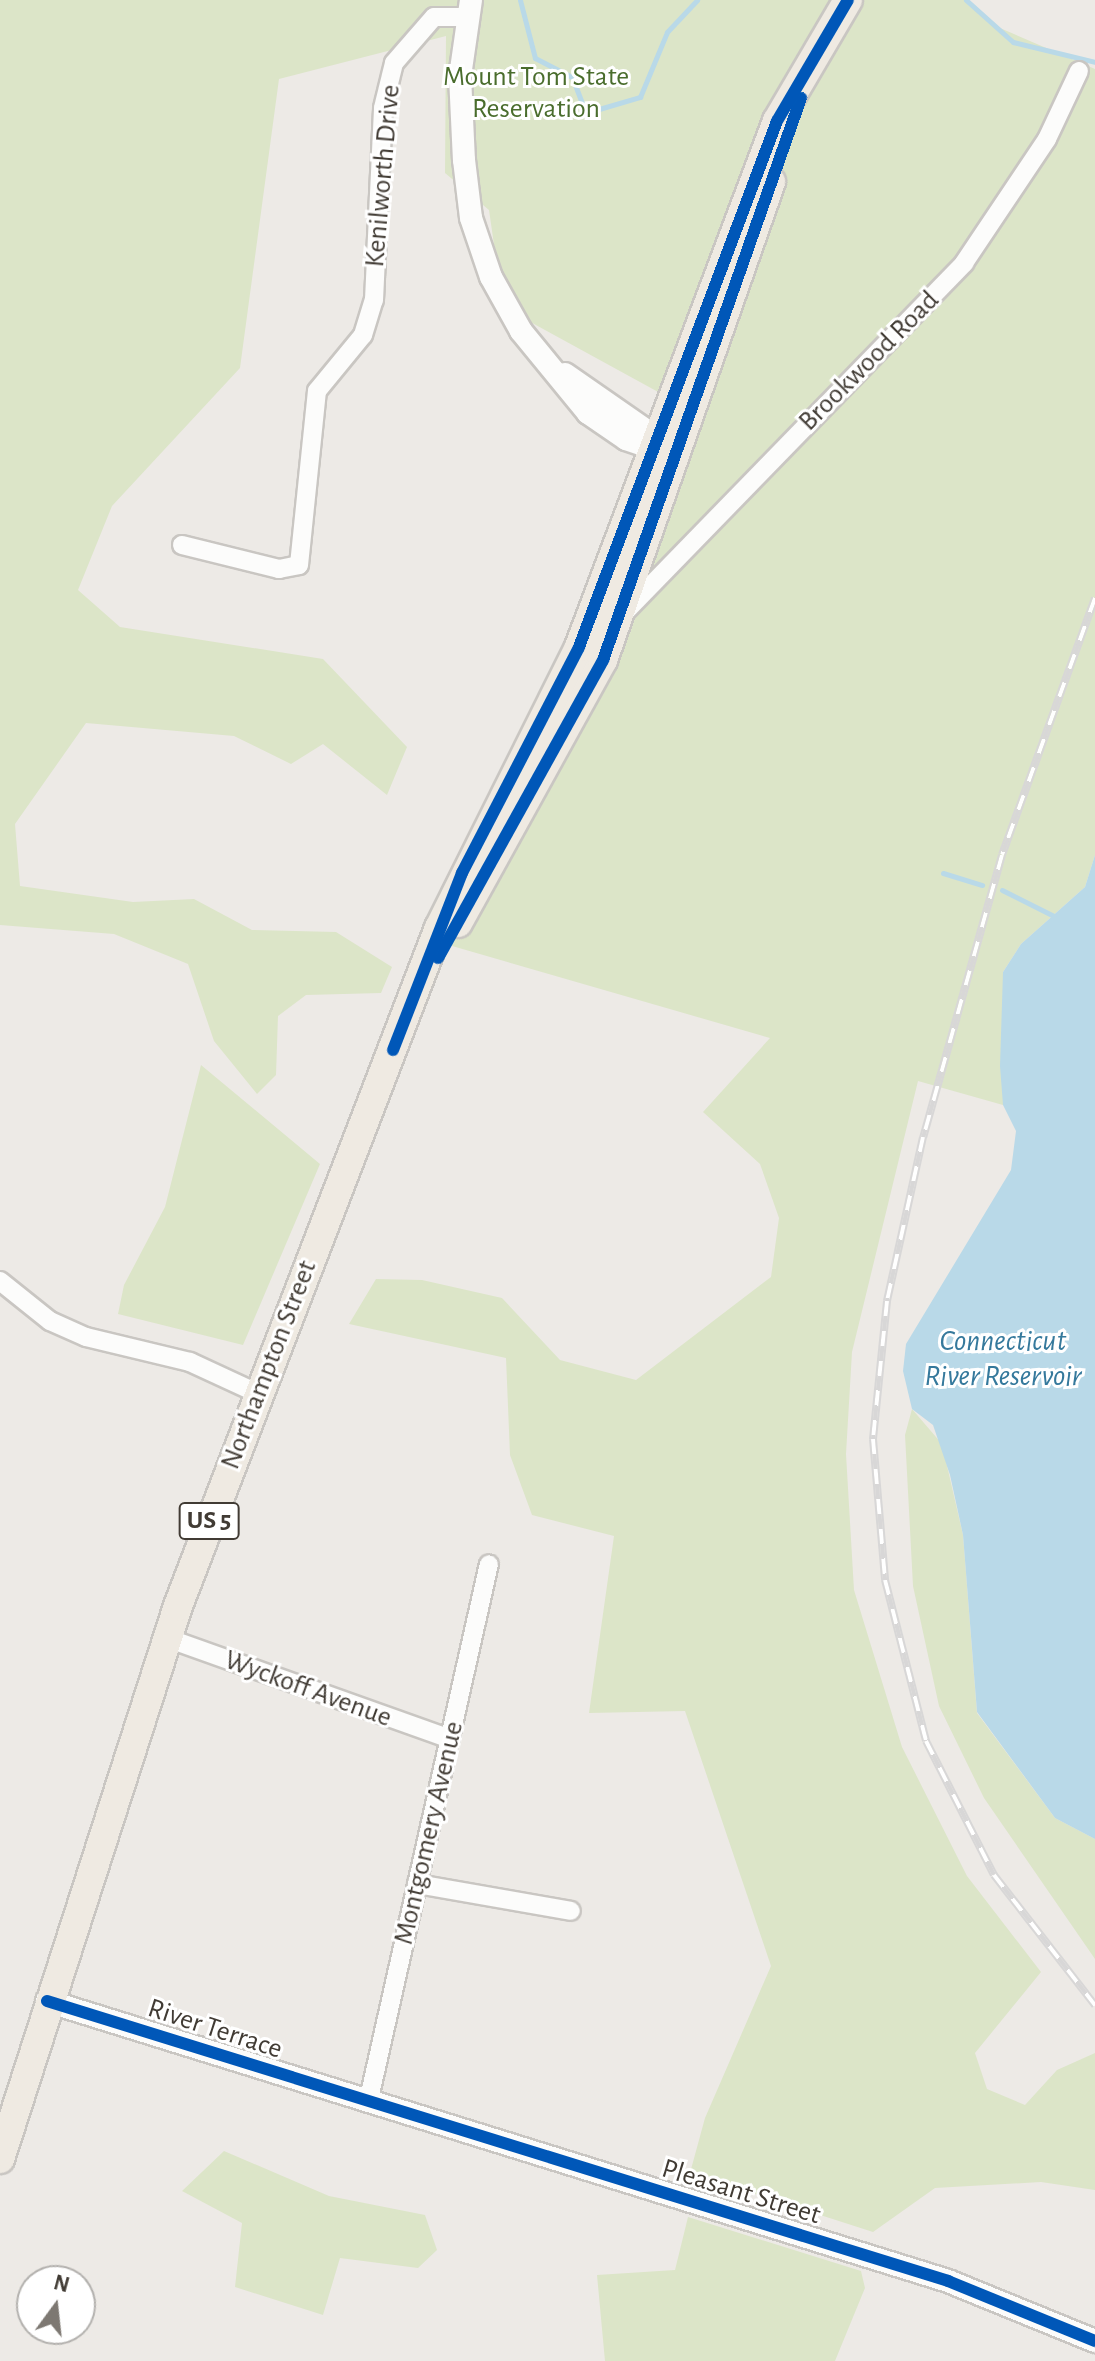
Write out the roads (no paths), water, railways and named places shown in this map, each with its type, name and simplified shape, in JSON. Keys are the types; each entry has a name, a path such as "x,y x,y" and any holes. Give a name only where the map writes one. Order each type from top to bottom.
{"main road":[{"name":"US 5","path":"411,1007 462,873 579,647 824,38 848,0"},
{"name":"US 5","path":"411,1007 578,711 617,620 662,446"},
{"name":"Northampton Street","path":"47,2001 167,1638 257,1393 411,1007"},
{"name":"US 5","path":"0,2159 47,2001"}],"street":[{"name":"Kenilworth Drive","path":"182,545 279,569 299,565 317,391 363,335 374,300 383,108 394,63 434,17 469,8"},
{"path":"469,8 460,76 471,218 491,277 533,348 662,446"},
{"name":"Brookwood Road","path":"617,620 964,263 1047,139 1079,71"},
{"path":"0,1281 50,1321 86,1337 190,1362 257,1393"},
{"name":"Montgomery Avenue","path":"368,2103 489,1564"},
{"name":"Wyckoff Avenue","path":"167,1638 450,1739"},
{"path":"417,1884 571,1911"},
{"name":"River Terrace","path":"47,2001 368,2103"},
{"name":"Pleasant Street","path":"368,2103 948,2281 1095,2341"}],"water":[{"name":"Connecticut River Reservoir","path":"1095,855 1095,1839 1055,1818 977,1712 963,1535 950,1475 933,1425 912,1409 903,1371 906,1344 1011,1170 1016,1131 1003,1105 1000,1066 1003,972 1021,944 1085,887"}],"waterway":[{"path":"520,0 535,58 572,77 583,105 599,109 640,97 667,32 697,0"},
{"path":"966,0 1013,42 1095,62"},
{"path":"943,873 982,885"},
{"path":"1002,890 1054,916"}],"railway":[{"path":"1095,598 1002,855 923,1137 887,1301 873,1439 885,1580 926,1741 994,1875 1095,2005"}],"park label":[{"name":"Mount Tom State Reservation","path":"536,93"}]}
